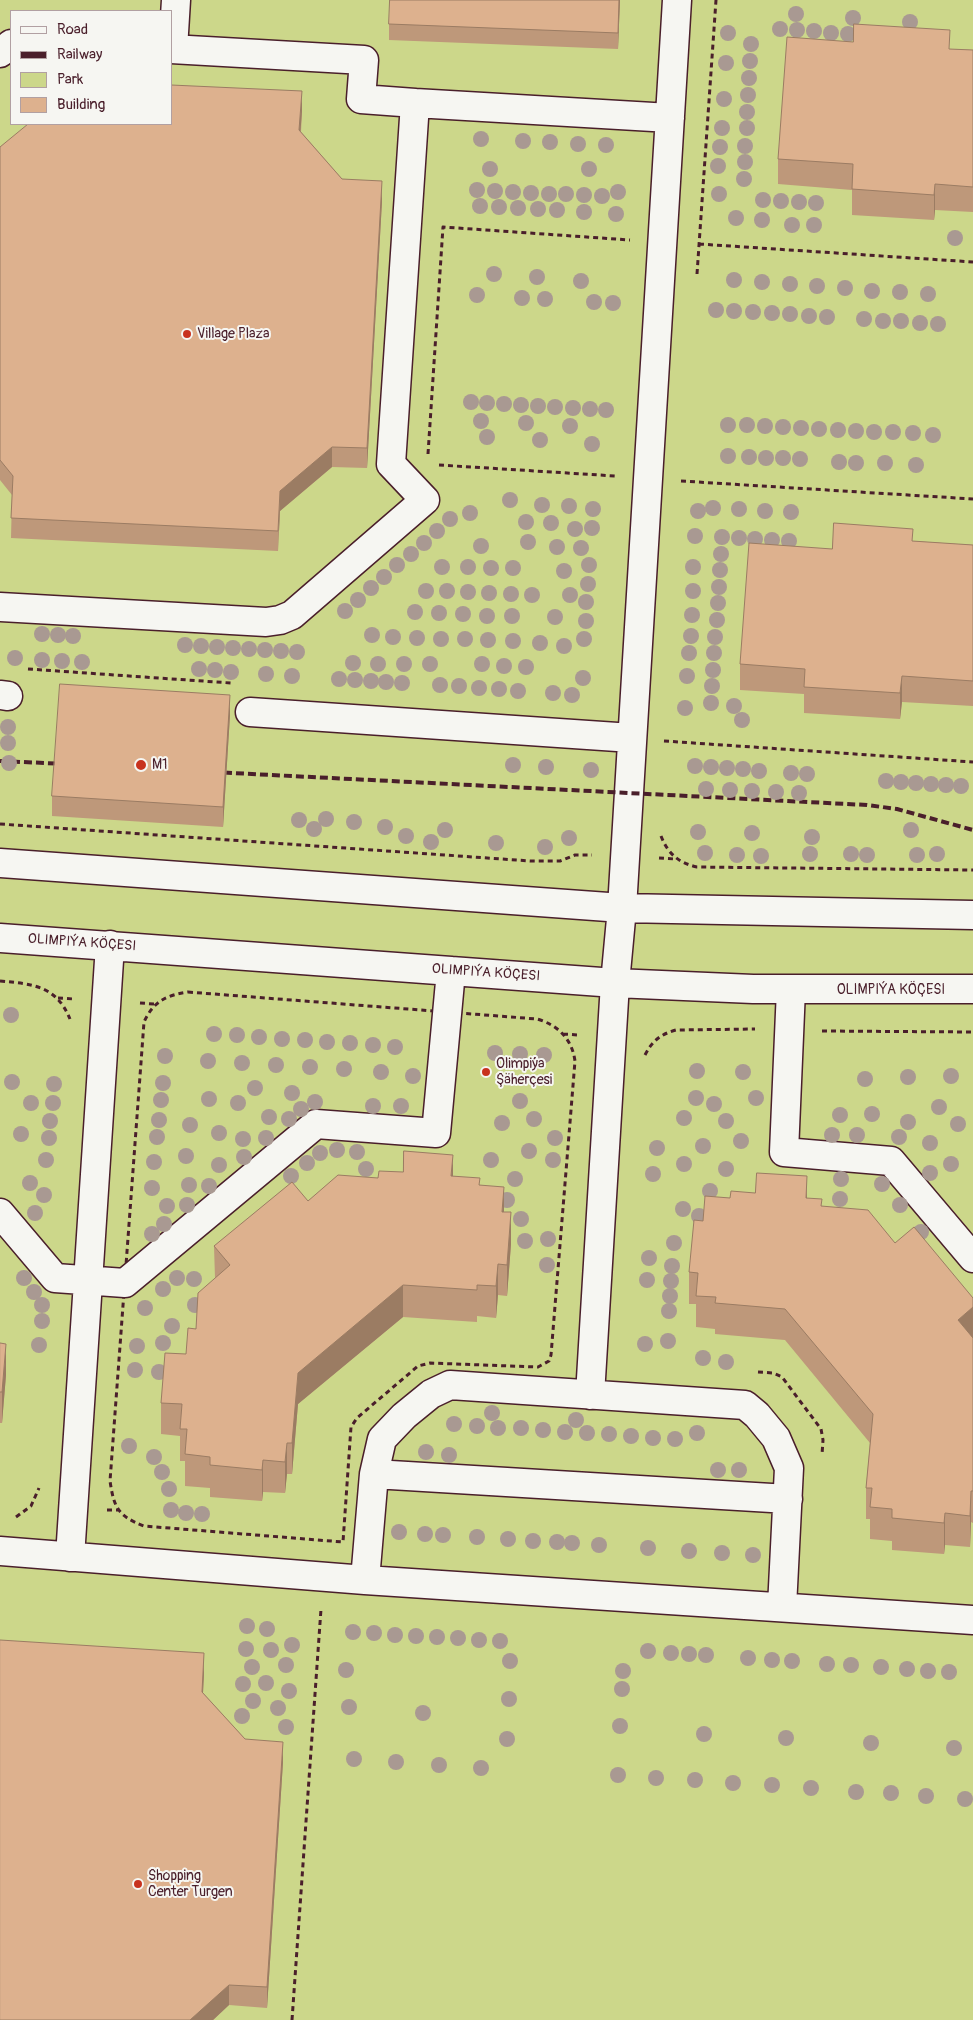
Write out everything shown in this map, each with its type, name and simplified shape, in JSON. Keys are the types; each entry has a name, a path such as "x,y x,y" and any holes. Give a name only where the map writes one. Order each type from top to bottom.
{"street":[{"path":"176,0 172,49 364,60 361,100 670,118"},
{"path":"590,1395 615,983 622,908 676,0"},
{"path":"0,54 10,45"},
{"path":"0,607 266,622 280,620 292,615 424,500 391,464 415,103"},
{"path":"250,712 632,738"},
{"path":"0,863 622,908 973,915"},
{"name":"OLIMPIÝA KÖÇESI","path":"0,938 615,983 791,989 973,989"},
{"path":"70,1557 110,945"},
{"path":"0,1213 55,1278 125,1284 316,1124 436,1133 451,971"},
{"path":"791,989 784,1152 891,1161 973,1258"},
{"path":"365,1580 374,1474 382,1439 404,1416 431,1394 450,1385 745,1405 758,1416 776,1438 789,1468 782,1608"},
{"path":"374,1474 788,1499"},
{"path":"0,1552 365,1580 973,1620"}],"path":[{"path":"696,284 716,0"},
{"path":"428,454 443,227 632,240"},
{"path":"631,250 632,231"},
{"path":"662,242 973,262"},
{"path":"437,465 973,499"},
{"path":"614,486 615,466"},
{"path":"681,490 682,481"},
{"path":"19,669 232,684"},
{"path":"662,750 664,731"},
{"path":"663,741 973,762"},
{"path":"0,824 531,861 560,861 575,855"},
{"path":"660,833 669,851 675,858 684,864 697,868 973,870"},
{"path":"366,888 368,849"},
{"path":"358,1005 361,964"},
{"path":"0,982 25,983 41,987 50,992 65,1008 72,1027"},
{"path":"188,992 358,1005 537,1019 555,1026 574,1050 575,1061 549,1362 538,1367 430,1363 418,1366 357,1418 350,1427 343,1542 144,1526 128,1520 119,1510 113,1498 110,1481 144,1022 155,1004 165,997 188,992"},
{"path":"644,1057 654,1041 664,1033 676,1030 973,1032"},
{"path":"754,1372 773,1373 782,1377 820,1429 823,1440 821,1459"},
{"path":"292,2020 321,1609"}],"green space":[{"name":"Olimpiýa Şäherçesi","path":"0,0 973,0 973,2020 0,2020"}],"building":[{"path":"390,0 619,0 618,33 389,24"},
{"path":"854,24 950,30 949,49 973,50 973,187 935,184 934,195 852,189 853,164 778,159 787,37 853,42"},
{"name":"Village Plaza","path":"172,85 302,91 299,130 342,179 382,181 367,448 332,447 280,491 278,531 11,518 13,476 0,460 0,147 27,125 172,125"},
{"path":"834,523 913,529 912,541 973,545 973,681 902,676 900,693 804,687 805,669 740,664 749,543 832,549"},
{"name":"M1","path":"60,684 230,695 223,807 52,796"},
{"path":"404,1151 453,1155 451,1176 480,1178 479,1185 504,1187 502,1212 511,1212 507,1265 498,1264 496,1286 477,1285 477,1290 403,1285 298,1373 292,1443 287,1443 285,1462 263,1460 262,1470 210,1465 210,1457 185,1454 187,1429 180,1429 182,1404 161,1403 165,1353 186,1354 188,1328 196,1329 198,1293 230,1265 214,1246 292,1182 308,1201 338,1175 378,1178 379,1171 403,1172"},
{"path":"757,1173 807,1176 806,1198 822,1199 821,1206 868,1210 895,1243 914,1227 973,1298 973,1307 958,1320 973,1338 973,1491 971,1491 970,1516 945,1513 944,1523 892,1518 892,1509 870,1507 872,1488 866,1488 873,1414 785,1309 715,1303 716,1297 696,1296 698,1273 689,1272 694,1220 703,1221 705,1196 730,1198 731,1191 755,1193"},
{"path":"0,1343 6,1344 2,1392 0,1392"},
{"name":"Shopping Center Turgen","path":"0,1640 204,1653 202,1692 245,1739 283,1742 267,1987 229,1985 190,2020 0,2020"}],"railway":[{"path":"0,761 67,764"},
{"path":"212,772 867,805 897,809 973,830"}],"place":[{"name":"Village Plaza","path":"187,334"},
{"name":"M1","path":"141,765"},
{"name":"Olimpiýa Şäherçesi","path":"486,1072"},
{"name":"Shopping Center Turgen","path":"138,1884"}]}
